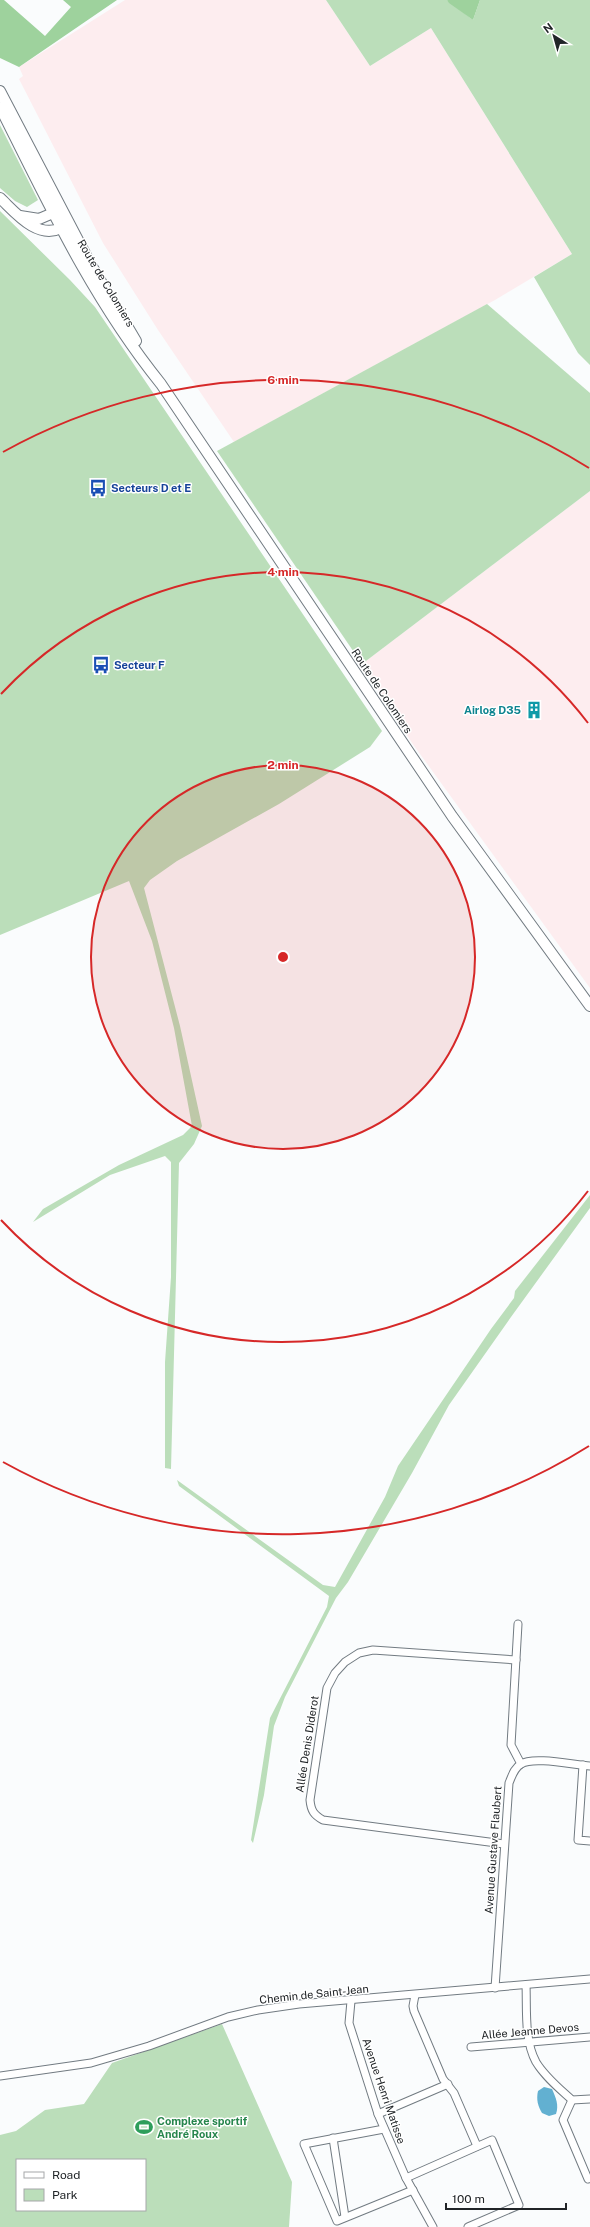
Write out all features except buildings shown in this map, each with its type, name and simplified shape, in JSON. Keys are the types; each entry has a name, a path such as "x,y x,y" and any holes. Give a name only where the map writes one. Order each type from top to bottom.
{"main road":[{"name":"Route de Colomiers","path":"0,92 62,223 80,266 111,315 161,384 452,816 590,1006"},
{"path":"0,107 53,213 62,223 51,230 39,230 29,225 0,198"},
{"path":"20,216 39,219 53,213"}],"street":[{"path":"518,1624 511,1745 521,1764 533,1761 587,1765 578,1840 590,1841"},
{"name":"Allée Denis Diderot","path":"504,1844 323,1820 315,1816 311,1809 310,1800 327,1688 335,1673 345,1662 359,1653 388,1650 516,1660"},
{"name":"Avenue Gustave Flaubert","path":"496,1988 508,1783 514,1772 521,1764"},
{"name":"Chemin de Saint-Jean","path":"0,2076 91,2062 156,2043 228,2017 258,2010 306,2003 351,2001 590,1979"},
{"path":"526,1985 529,2042 536,2062 551,2080 572,2100 590,2099"},
{"path":"415,1995 413,2006 414,2011 443,2079 454,2093 477,2146"},
{"name":"Avenue Henri Matisse","path":"351,2001 349,2023 378,2114 406,2178 433,2227"},
{"name":"Allée Jeanne Devos","path":"471,2047 590,2037"},
{"path":"378,2114 448,2084"},
{"path":"572,2100 563,2120 588,2179"},
{"path":"384,2129 304,2144 337,2221 413,2190"},
{"path":"333,2138 345,2217"},
{"path":"406,2178 492,2140 519,2205 468,2227"}],"shaded area":[{"path":"125,0 326,0 370,66 431,28 572,254 495,300 234,442 158,330 103,243 19,79 23,76 19,67"},
{"path":"590,491 590,988 412,743 362,664"}],"green space":[{"path":"0,0 4,0 45,36 71,7 63,0 117,0 19,67 0,58"},
{"path":"326,0 447,0 473,20 480,0 590,0 590,365 578,353 534,277 572,254 431,28 370,66"},
{"path":"447,0 480,0 473,20"},
{"path":"0,125 38,200 27,207 15,201 0,188"},
{"path":"0,211 70,280 95,307 382,731 370,747 279,804 177,861 150,880 144,888 180,1026 202,1126 194,1144 179,1163 171,1469 165,1468 165,1362 171,1277 171,1162 165,1156 110,1175 33,1222 43,1209 119,1165 183,1135 192,1126 174,1028 152,941 129,881 0,935"},
{"path":"487,304 590,393 590,491 362,664 217,451"},
{"path":"590,1195 590,1208 449,1405 412,1473 348,1582 336,1598 285,1697 274,1726 264,1795 253,1843 251,1840 270,1718 327,1607 329,1596 179,1486 177,1480 323,1585 335,1587 385,1497 398,1466 491,1329 514,1298 515,1291"},
{"name":"Complexe sportif André Roux","path":"222,2024 292,2182 289,2227 0,2227 0,2135 16,2131 45,2110 84,2104 112,2063"}],"water":[{"path":"544,2087 552,2089 556,2098 556,2114 549,2116 542,2113 539,2108 537,2094 538,2091"}],"place":[{"name":"Secteurs D et E","path":"98,488"},
{"name":"Secteur F","path":"101,665"},
{"name":"Airlog D35","path":"534,710"},
{"name":"Complexe sportif André Roux","path":"144,2127"}]}
